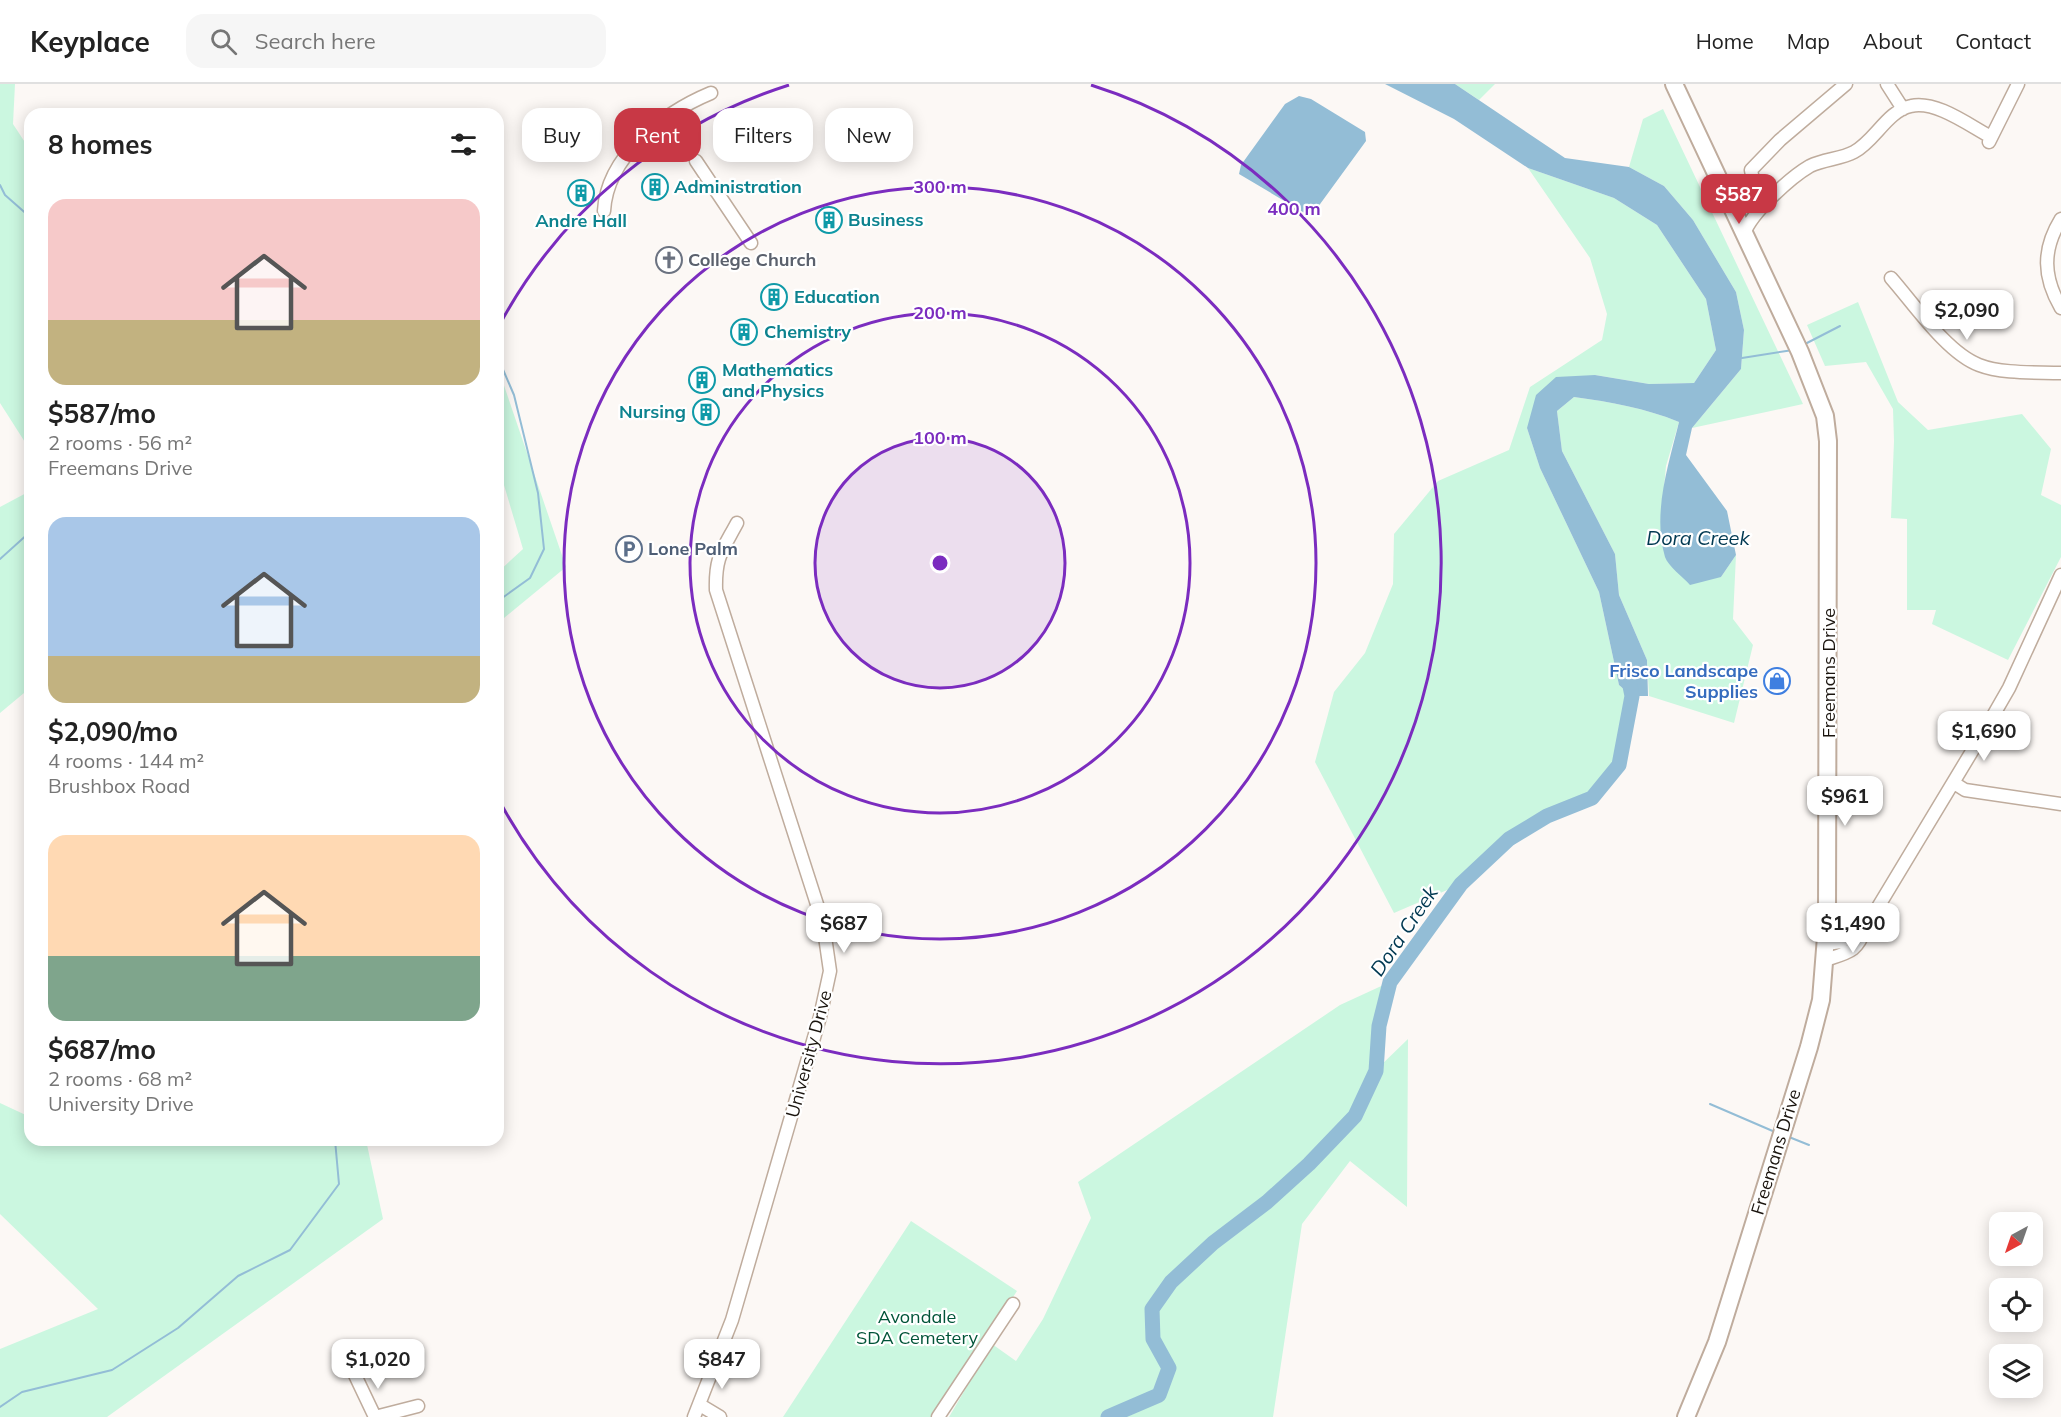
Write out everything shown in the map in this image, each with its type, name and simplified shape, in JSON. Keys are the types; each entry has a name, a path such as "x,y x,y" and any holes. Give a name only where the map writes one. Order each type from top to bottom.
{"main road":[{"name":"Freemans Drive","path":"1674,84 1800,352 1827,429 1829,737 1826,952 1821,1000 1809,1047 1717,1342 1686,1417"}],"street":[{"path":"1771,198 1753,180 1751,170 1780,140 1846,84"},
{"path":"1887,84 1903,109"},
{"path":"1744,234 1748,222 1756,211 1810,166 1855,152 1903,109 1912,105 1934,108 1990,140 2018,84"},
{"path":"680,108 711,93"},
{"path":"604,211 605,191 619,162"},
{"path":"697,162 751,243"},
{"path":"1729,203 1747,212 1756,211"},
{"path":"2061,219 2051,235 2046,266 2061,308"},
{"path":"1891,278 1952,347 1970,361 1991,368 2061,373"},
{"name":"University Drive","path":"694,1417 732,1320 795,1108 830,971 823,923 716,590 720,550 736,523"},
{"path":"1826,952 1850,952 1858,946 1866,927 1954,783 2008,688 2061,576"},
{"path":"1954,783 1965,790 2061,804"},
{"path":"938,1417 1013,1304"},
{"path":"355,1375 375,1417 418,1406"},
{"path":"700,1405 720,1417"}],"green space":[{"path":"0,84 15,84 13,124 24,141 24,441 0,403"},
{"path":"1455,84 1495,84 1479,100"},
{"path":"1663,109 1803,404 1692,428 1741,369 1744,330 1736,292 1693,220 1664,186 1629,167 1643,119"},
{"path":"1528,168 1614,198 1657,225 1706,299 1716,350 1694,383 1649,384 1595,375 1527,428 1540,468 1599,592 1619,685 1632,696 1619,765 1592,798 1547,816 1509,839 1461,884 1394,913 1315,762 1334,692 1365,653 1393,584 1394,534 1438,481 1509,450 1530,387 1602,340 1607,314 1590,258"},
{"path":"1858,302 1898,402 1928,430 2022,414 2051,449 2041,495 2061,505 2061,557 2008,660 1932,624 1936,610 1907,610 1907,519 1891,518 1893,409 1866,362 1825,366 1807,325"},
{"path":"504,386 566,567 504,618 504,566 523,549 504,485"},
{"path":"1574,397 1628,406 1679,422 1666,466 1661,521 1721,577 1736,555 1733,619 1753,645 1734,723 1649,696 1647,660 1619,595 1615,554 1562,451 1557,411"},
{"path":"24,494 24,693 0,713 0,507"},
{"path":"1390,982 1379,1026 1376,1070 1408,1039 1407,1207 1350,1161 1302,1224 1273,1417 949,1417 992,1344 1016,1361 1043,1319 1091,1218 1078,1182 1340,1005"},
{"path":"0,1103 24,1114 24,1146 367,1146 383,1219 107,1417 0,1417 0,1349 98,1309 0,1214"},
{"name":"Avondale SDA Cemetery","path":"911,1221 1017,1291 934,1417 783,1417"}],"water":[{"name":"Dora Creek","path":"1385,84 1455,84 1565,158 1629,167 1664,186 1693,220 1736,292 1744,330 1741,369 1692,428 1686,455 1727,511 1736,555 1721,577 1690,585 1672,568 1665,557 1661,540 1661,506 1663,488 1679,422 1628,406 1574,397 1557,411 1562,451 1615,554 1619,595 1647,660 1648,696 1632,696 1619,685 1599,592 1540,468 1527,428 1536,395 1556,377 1595,375 1649,384 1694,383 1716,350 1706,299 1657,225 1614,198 1528,168 1454,119"},
{"path":"1299,96 1311,99 1365,132 1366,141 1315,211 1308,215 1239,174 1241,165 1285,104"}],"waterway":[{"path":"0,185 5,195 24,212"},
{"path":"1805,344 1840,326"},
{"path":"1742,358 1793,350"},
{"path":"504,372 514,395 538,493 544,549 530,578 504,597"},
{"path":"0,559 24,537"},
{"name":"Dora Creek","path":"1108,1417 1159,1395 1169,1368 1153,1339 1152,1309 1171,1282 1213,1243 1267,1202 1309,1164 1355,1116 1376,1071 1379,1026 1390,982 1461,884 1509,839 1547,816 1592,798 1619,765 1632,696 1628,676"},
{"path":"1710,1104 1775,1132"},
{"path":"1789,1137 1809,1145"},
{"path":"0,1407 22,1392 112,1370 178,1328 238,1276 290,1250 339,1184 336,1146"}],"place":[{"name":"Administration","path":"655,187"},
{"name":"Andre Hall","path":"581,193"},
{"name":"Business","path":"829,220"},
{"name":"College Church","path":"669,260"},
{"name":"Education","path":"774,297"},
{"name":"Chemistry","path":"744,332"},
{"name":"Mathematics and Physics","path":"702,380"},
{"name":"Nursing","path":"706,412"},
{"name":"Lone Palm","path":"629,549"},
{"name":"Frisco Landscape Supplies","path":"1777,681"}]}
